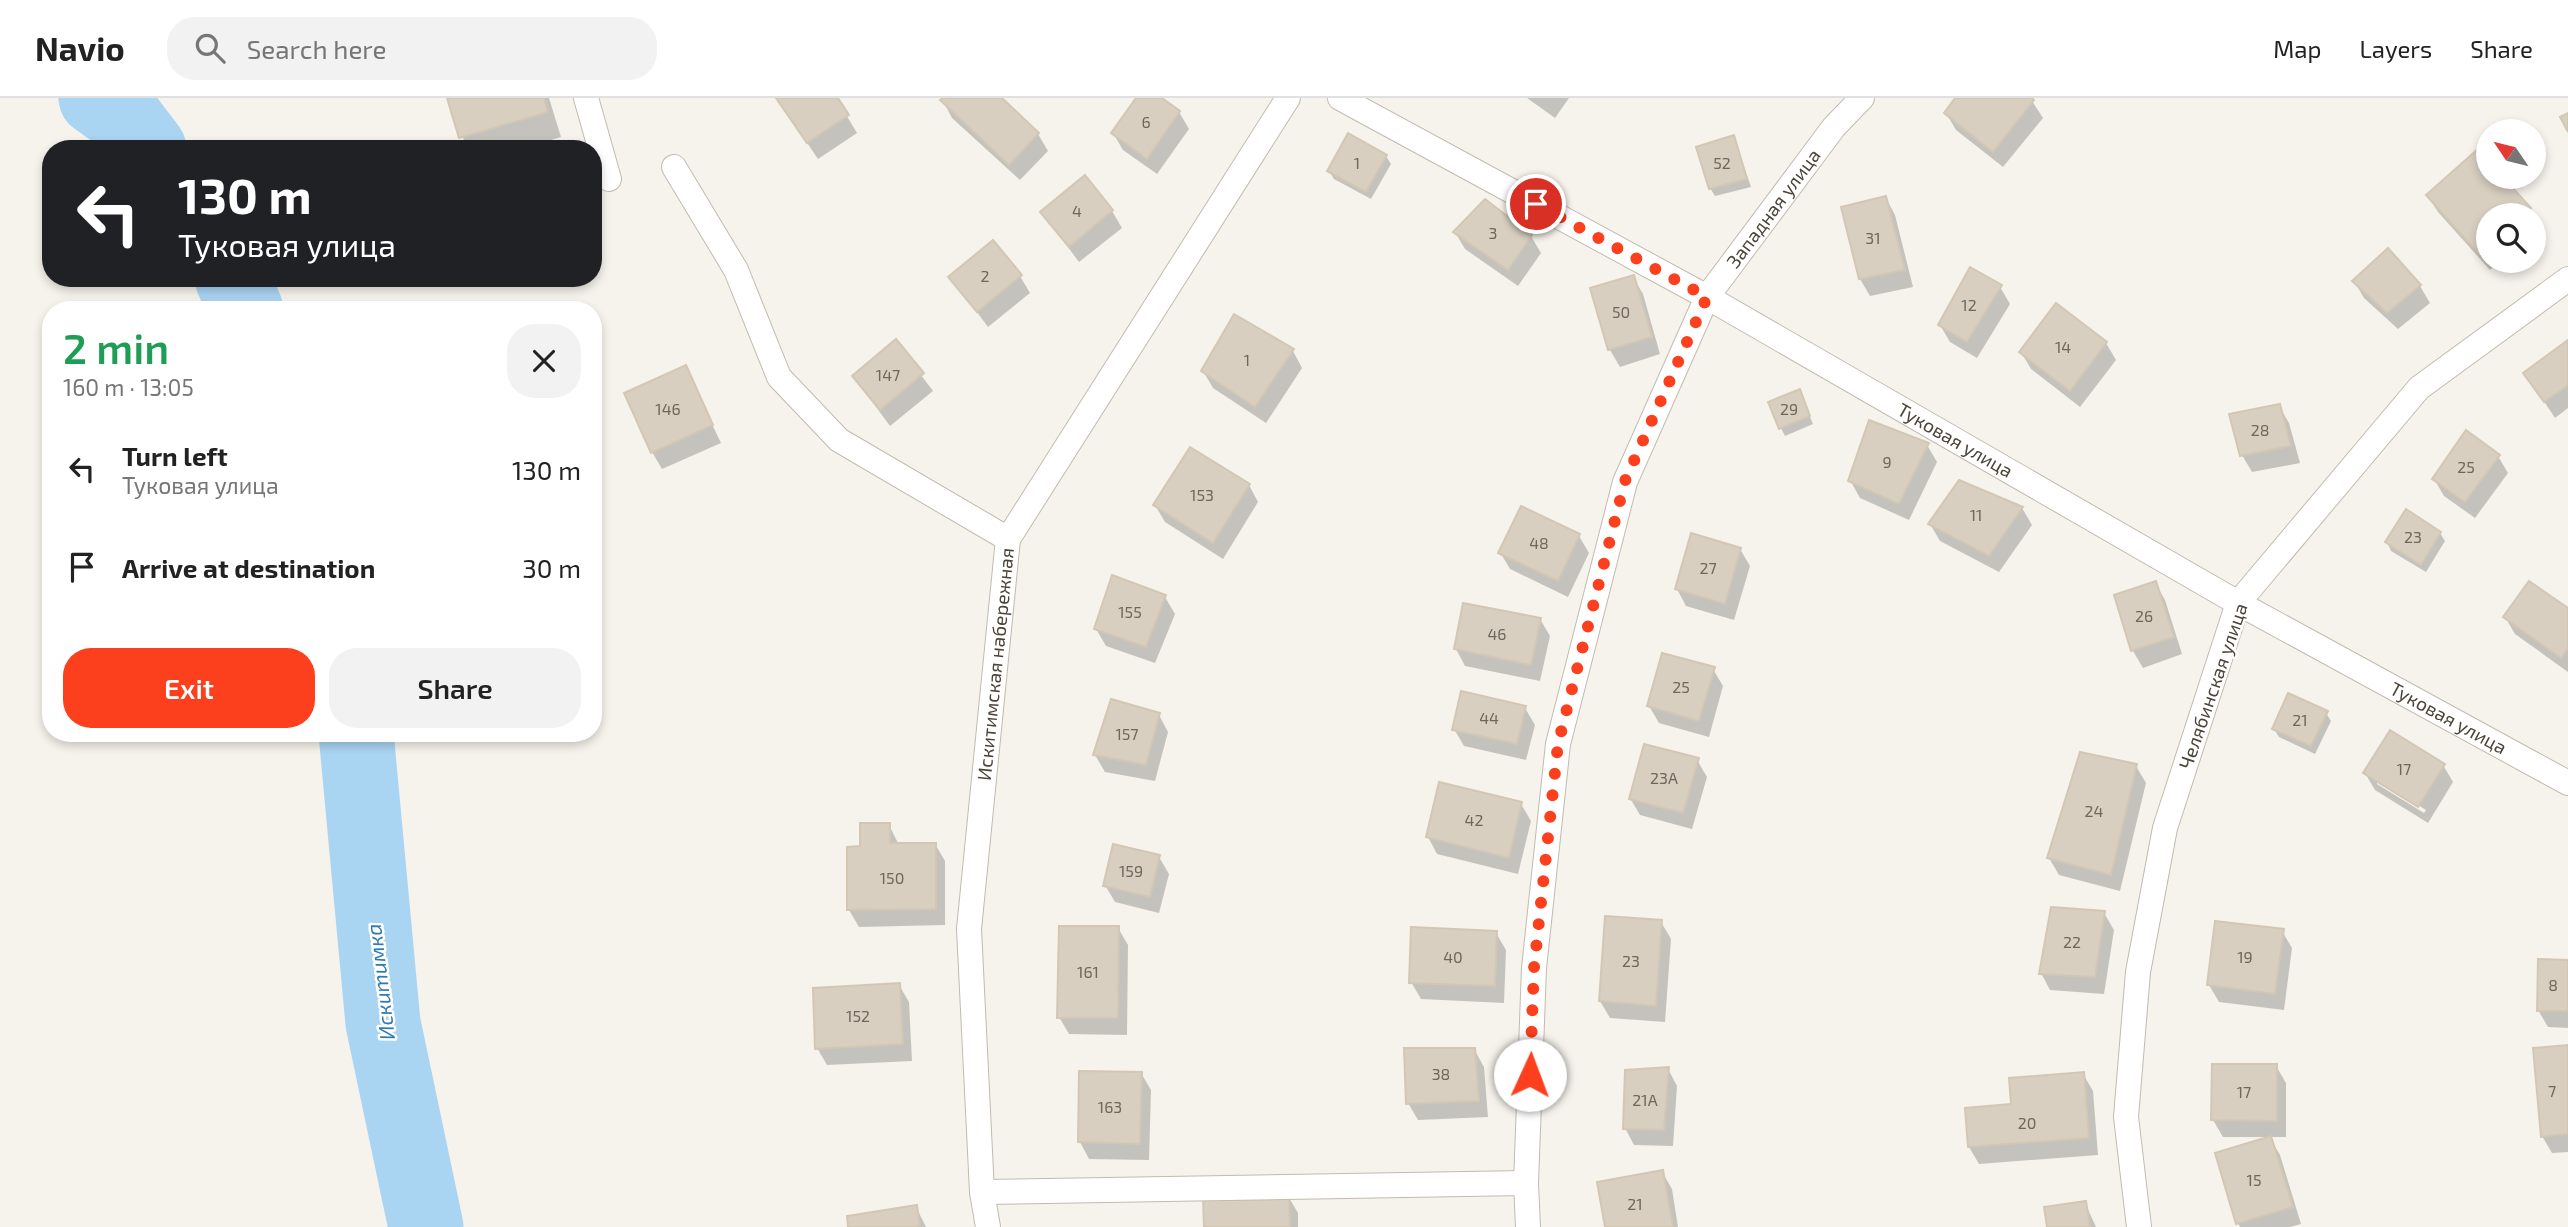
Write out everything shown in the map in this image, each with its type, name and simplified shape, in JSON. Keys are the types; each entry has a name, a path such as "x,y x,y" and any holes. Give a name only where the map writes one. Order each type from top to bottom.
{"lane":[{"path":"586,98 598,140"},
{"name":"Искитимская набережная","path":"988,1227 982,1192 969,929 1008,538 1289,98"},
{"name":"Туковая улица","path":"1340,98 1707,297 2238,603 2568,783"},
{"name":"Западная улица","path":"1528,1227 1526,1183 1534,968 1558,744 1625,481 1707,297 1834,127 1862,98"},
{"path":"602,154 609,178"},
{"path":"674,167 736,270 779,377 839,440 1008,538"},
{"name":"Челябинская улица","path":"2139,1227 2126,1117 2138,972 2165,828 2238,603 2419,388 2568,279"},
{"path":"982,1192 1526,1183"}],"building":[{"path":"447,98 544,98 548,112 459,138"},
{"path":"776,98 838,98 849,115 807,143"},
{"path":"1002,98 1039,133 1009,165 940,100"},
{"path":"1136,98 1162,98 1180,111 1147,159 1111,133"},
{"path":"1955,98 2034,100 1993,152 1944,113"},
{"path":"2568,113 2568,132 2560,117"},
{"path":"1348,133 1387,155 1366,192 1327,171"},
{"path":"1734,135 1747,179 1709,189 1696,147"},
{"path":"2476,151 2476,189 2514,189 2526,203 2476,203 2476,251 2426,195"},
{"path":"1085,175 1113,210 1069,247 1040,212"},
{"path":"1886,196 1905,270 1859,279 1841,207"},
{"path":"1485,199 1532,235 1508,270 1453,232"},
{"path":"993,240 1022,275 977,312 948,277"},
{"path":"2388,248 2421,285 2387,313 2352,281"},
{"path":"1970,267 2002,285 1967,342 1938,325"},
{"path":"1634,275 1652,337 1608,350 1590,288"},
{"path":"2056,303 2107,342 2070,391 2019,352"},
{"path":"1234,314 1294,349 1255,407 1201,371"},
{"path":"896,339 924,373 880,410 852,376"},
{"path":"2568,340 2568,385 2544,402 2523,373"},
{"path":"686,365 713,425 651,453 624,393"},
{"path":"1800,389 1810,416 1779,429 1768,402"},
{"path":"2280,404 2291,446 2240,456 2229,414"},
{"path":"1869,420 1929,443 1899,504 1848,481"},
{"path":"2466,430 2500,455 2465,502 2432,479"},
{"path":"1190,447 1250,484 1213,543 1153,505"},
{"path":"1959,480 2023,507 1989,556 1928,524"},
{"path":"1521,506 1580,534 1558,581 1498,553"},
{"path":"2406,509 2441,532 2421,565 2385,542"},
{"path":"1691,533 1741,548 1725,604 1675,589"},
{"path":"1112,575 1166,595 1146,647 1094,629"},
{"path":"2156,581 2174,637 2131,651 2114,595"},
{"path":"2529,581 2568,608 2568,648 2561,658 2503,617"},
{"path":"1463,603 1541,618 1531,665 1454,649"},
{"path":"1662,653 1715,667 1699,721 1647,706"},
{"path":"1461,691 1526,706 1517,744 1452,730"},
{"path":"2288,693 2328,711 2311,746 2272,729"},
{"path":"1111,699 1160,713 1146,765 1093,755"},
{"path":"2390,730 2445,764 2418,807 2363,773"},
{"path":"1644,744 1699,758 1683,813 1629,799"},
{"path":"2080,752 2137,764 2111,875 2047,858"},
{"path":"1439,782 1522,802 1509,858 1426,837"},
{"path":"860,823 890,823 890,843 936,843 936,909 847,910 847,847 860,846"},
{"path":"1113,844 1160,855 1150,897 1103,886"},
{"path":"2051,907 2105,911 2095,977 2039,974"},
{"path":"1605,916 1662,920 1656,1006 1599,1001"},
{"path":"2215,921 2284,929 2275,994 2207,985"},
{"path":"1059,926 1119,926 1118,1018 1057,1018"},
{"path":"1411,927 1497,931 1495,986 1409,983"},
{"path":"2538,959 2568,960 2568,1011 2537,1011"},
{"path":"900,983 903,1044 815,1049 813,988"},
{"path":"2568,1045 2568,1134 2541,1137 2533,1048"},
{"path":"1404,1048 1475,1048 1479,1101 1406,1104"},
{"path":"2212,1064 2277,1064 2277,1121 2211,1120"},
{"path":"1669,1067 1664,1130 1623,1129 1625,1070"},
{"path":"1079,1071 1142,1072 1140,1144 1078,1142"},
{"path":"2084,1072 2089,1138 1968,1147 1965,1108 2011,1104 2009,1078"},
{"path":"2271,1136 2293,1207 2236,1224 2215,1153"},
{"path":"1663,1170 1673,1227 1605,1227 1597,1182"},
{"path":"1289,1195 1290,1227 1204,1227 1203,1197"},
{"path":"2086,1201 2090,1227 2047,1227 2044,1207"},
{"path":"917,1205 920,1227 848,1227 847,1216"}],"waterway":[{"name":"Искитимка","path":"96,98 127,120 142,140"},
{"name":"Искитимка","path":"236,287 242,301"},
{"name":"Искитимка","path":"357,742 383,1023 426,1227"}],"route":[{"path":"1530,1075 1534,968 1558,744 1625,481 1707,297 1536,204"}]}
